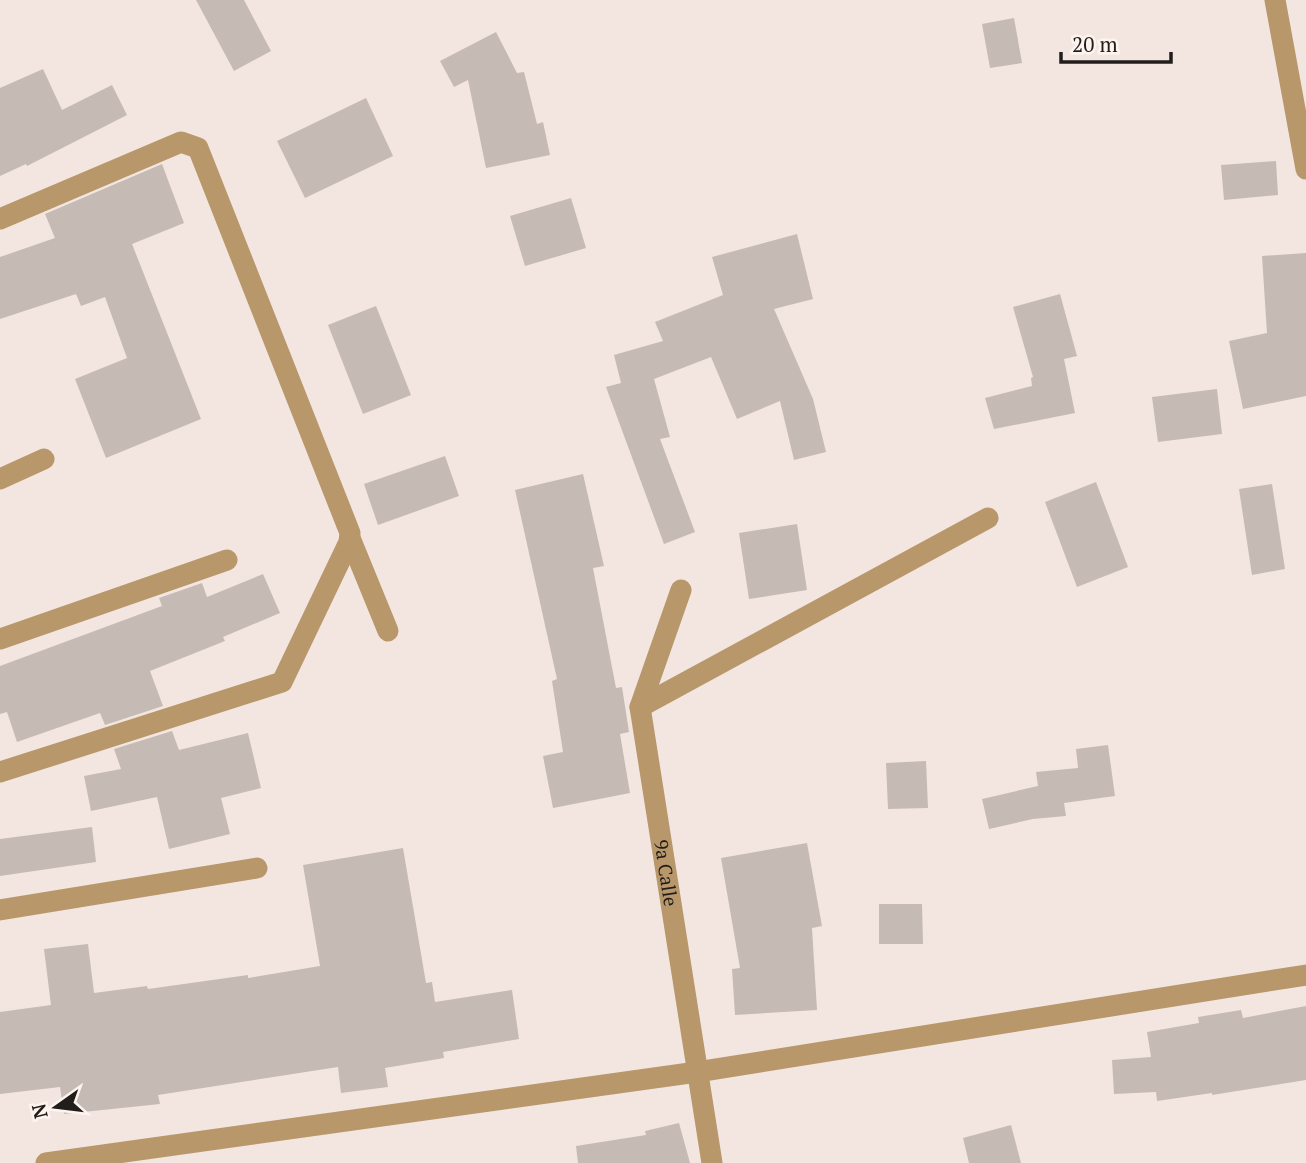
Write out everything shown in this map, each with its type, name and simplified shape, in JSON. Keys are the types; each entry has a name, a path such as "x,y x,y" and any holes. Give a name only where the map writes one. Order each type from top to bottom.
{"street":[{"path":"1275,0 1306,169"},
{"path":"0,219 181,142 198,148 388,631"},
{"path":"0,479 44,458"},
{"path":"640,707 988,518"},
{"path":"0,772 282,682 350,538"},
{"path":"0,639 227,560"},
{"name":"9a Calle","path":"681,590 640,707 712,1163"},
{"path":"0,910 257,868"},
{"path":"46,1163 696,1072 1306,975"}],"building":[{"path":"196,0 244,0 271,51 234,71"},
{"path":"1014,18 1022,63 990,68 982,24"},
{"path":"496,32 517,73 524,72 537,124 543,122 550,155 486,168 468,80 454,87 440,61"},
{"path":"43,69 62,110 112,85 127,115 27,166 26,164 0,176 0,88"},
{"path":"366,98 393,156 305,198 277,141"},
{"path":"1276,161 1278,195 1224,200 1221,165"},
{"path":"162,164 184,223 132,244 201,419 106,458 75,379 127,358 105,297 81,306 76,294 0,319 0,257 55,238 45,214"},
{"path":"571,198 586,248 525,266 510,216"},
{"path":"797,234 813,299 774,309 813,399 826,452 794,460 780,401 737,419 711,357 654,379 670,437 660,439 695,532 664,544 606,387 621,383 614,355 663,341 655,322 723,295 712,257"},
{"path":"1306,253 1306,396 1243,409 1229,341 1267,333 1262,256"},
{"path":"1060,294 1077,356 1064,359 1075,413 994,429 985,398 1032,386 1033,377 1013,307"},
{"path":"376,306 411,395 363,414 328,325"},
{"path":"1217,389 1222,434 1158,442 1152,397"},
{"path":"445,456 459,496 378,525 364,484"},
{"path":"583,474 604,566 593,568 616,688 622,687 629,732 620,734 630,793 553,808 543,756 563,752 552,681 557,679 515,490"},
{"path":"1096,482 1128,567 1077,587 1045,502"},
{"path":"1272,484 1285,569 1252,575 1239,489"},
{"path":"797,524 807,590 749,599 739,533"},
{"path":"263,574 280,613 223,637 225,641 150,671 163,706 105,725 100,713 17,742 7,712 0,714 0,666 162,606 159,598 202,583 207,597"},
{"path":"172,731 179,750 248,733 261,788 221,798 230,834 169,849 157,797 91,811 84,776 121,769 114,749"},
{"path":"1108,745 1115,796 1064,803 1066,816 1033,819 989,829 982,799 1038,786 1036,772 1078,768 1076,749"},
{"path":"926,761 928,808 888,809 886,763"},
{"path":"92,827 96,862 0,876 0,839"},
{"path":"807,843 822,926 812,928 817,1010 735,1015 732,969 740,968 721,858"},
{"path":"403,848 426,983 432,982 435,1002 512,990 519,1039 443,1052 444,1058 385,1068 388,1087 341,1093 338,1067 158,1095 160,1104 64,1114 60,1087 0,1094 0,1012 51,1005 44,949 88,944 94,993 147,986 148,989 248,975 248,978 320,966 303,865"},
{"path":"879,904 922,904 923,944 879,944"},
{"path":"1306,1006 1306,1080 1157,1101 1156,1092 1114,1094 1112,1060 1151,1057 1147,1032 1199,1023 1198,1017 1241,1010 1243,1018"},
{"path":"679,1123 690,1163 578,1163 576,1146 646,1135 645,1131"},
{"path":"1011,1125 1021,1163 969,1163 963,1138"}]}
